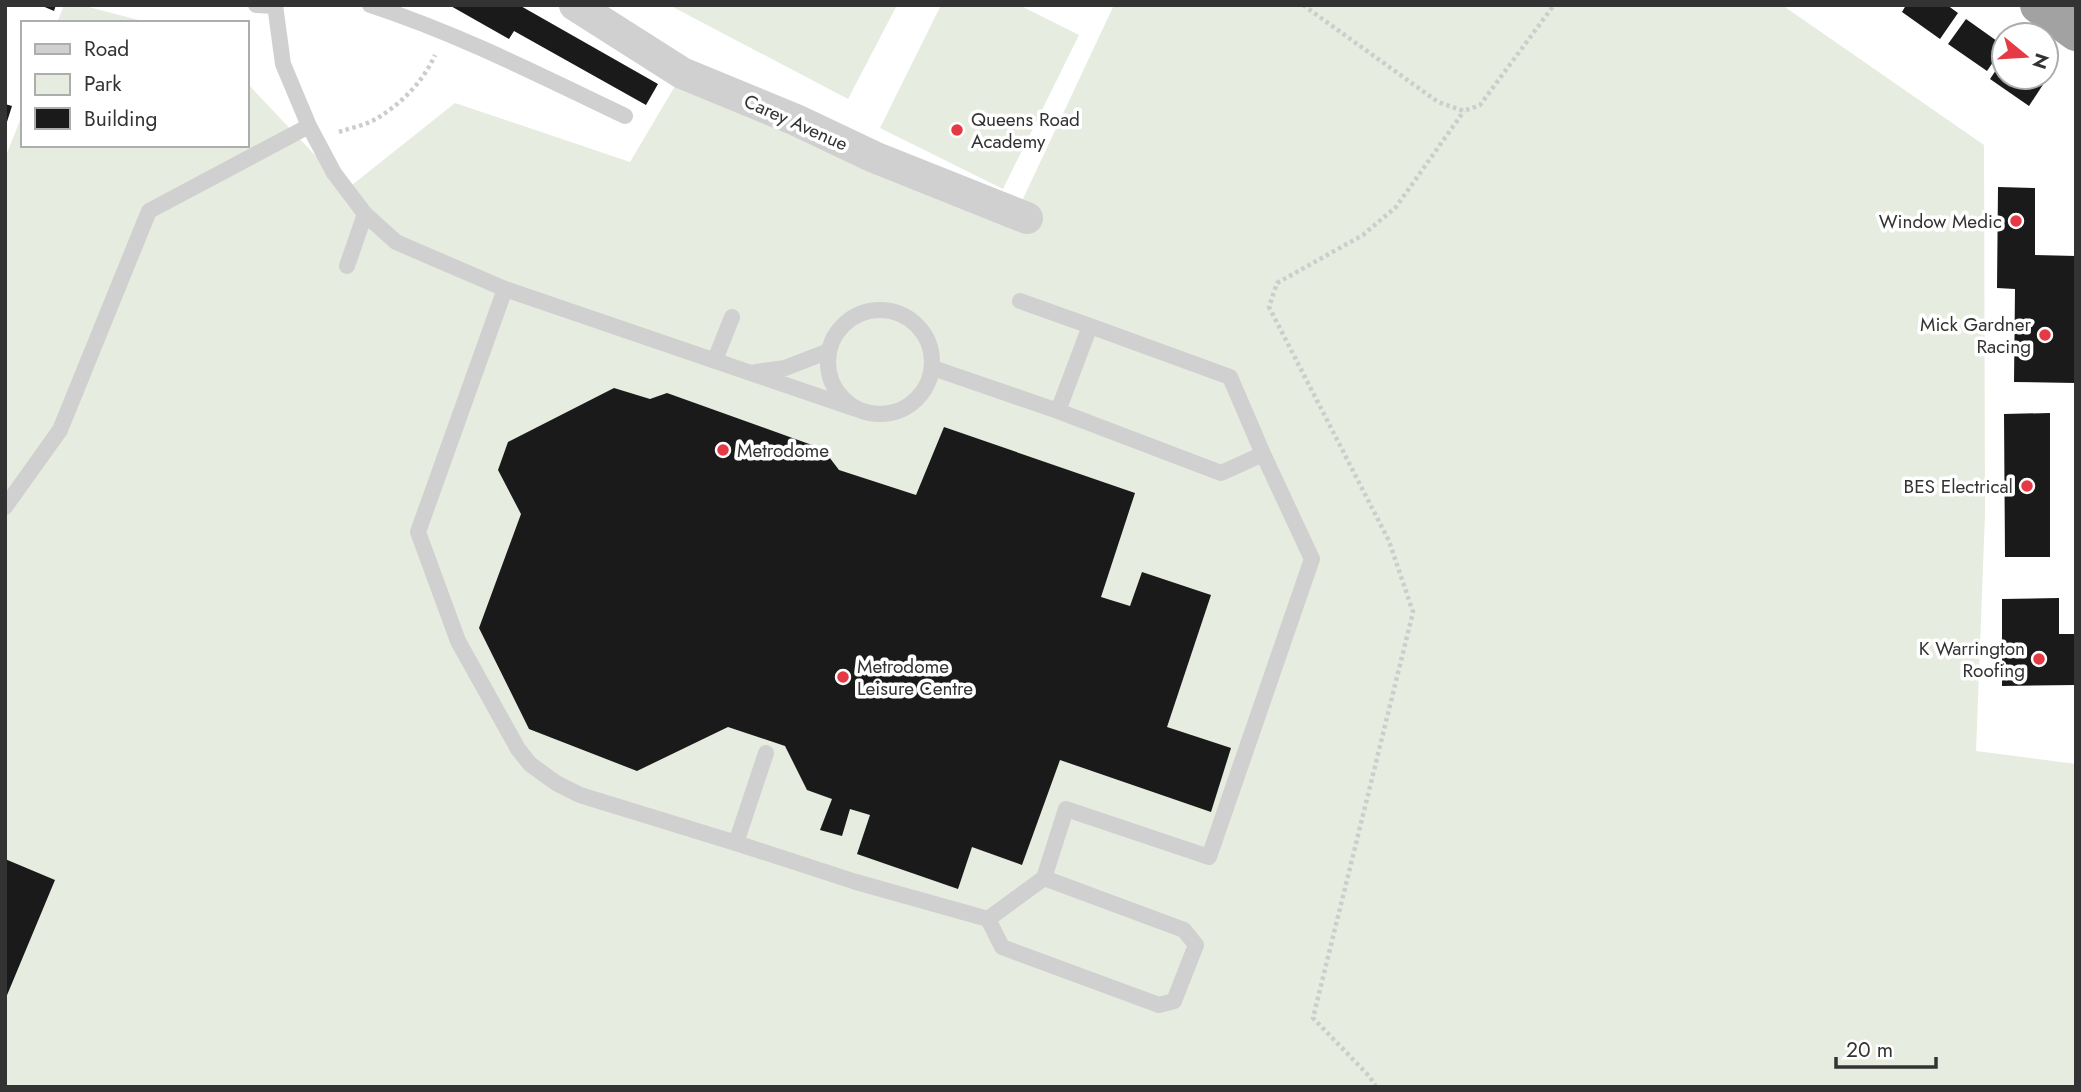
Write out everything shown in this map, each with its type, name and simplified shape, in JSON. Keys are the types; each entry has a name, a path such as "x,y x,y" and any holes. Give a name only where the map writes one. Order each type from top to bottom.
{"highway":[{"path":"2039,5 2076,32"}],"street":[{"name":"Carey Avenue","path":"575,5 682,73 796,120 874,157 1027,218"}],"lane":[{"path":"256,5 275,6 283,64 334,173 365,214 396,242 505,289 856,409 878,414 900,411 918,398 925,390 933,368 933,356 925,333 907,316 883,309 859,313 848,320 833,339 829,351 830,378 836,391 856,409"},
{"path":"370,5 420,13 446,32 625,116"},
{"path":"5,507 60,430 149,211 313,133"},
{"path":"347,266 365,214"},
{"path":"505,289 418,532 458,641 518,750 530,764 556,783 580,795 856,882 988,919 1002,947 1159,1005 1174,1001 1196,945 1184,930 1044,878"},
{"path":"988,919 1044,878 1066,809 1209,857 1312,559 1230,377 1020,301"},
{"path":"715,360 732,317"},
{"path":"1058,411 1090,326"},
{"path":"753,372 785,368 829,351"},
{"path":"933,368 1221,472 1263,454"},
{"path":"736,843 766,753"}],"path":[{"path":"1303,5 1438,102 1464,111"},
{"path":"1376,1087 1370,1077 1313,1018 1413,612 1389,541 1269,307 1277,283 1363,235 1396,207 1464,111 1480,104 1554,5"},
{"path":"313,133 374,120 407,95 428,71 446,32"}],"green space":[{"path":"64,5 81,5 142,21 58,21"},
{"path":"669,5 897,5 848,99"},
{"path":"941,5 1019,5 1079,35 1003,189 880,128"},
{"path":"1114,5 1782,5 1984,145 1985,514 1976,751 2076,764 2076,1087 5,1087 5,158 21,118 21,147 248,147 248,84 347,189 455,103 630,162 678,81 1041,225 1037,212 1021,203"}],"building":[{"path":"40,5 56,5 54,11"},
{"path":"449,5 519,5 658,84 646,105 514,31 509,39"},
{"path":"1906,5 1947,5 1958,13 1940,39 1902,12"},
{"path":"1966,19 1990,36 1990,67 1987,71 1948,44"},
{"path":"2007,91 2039,91 2029,106"},
{"path":"5,104 12,106 6,125 5,125"},
{"name":"Mick Gardner Racing","path":"1998,187 2035,188 2035,255 2076,256 2076,383 2014,382 2015,289 1997,288"},
{"name":"Metrodome Leisure Centre","path":"614,388 650,399 667,393 823,449 839,470 916,495 944,427 1135,493 1101,597 1130,606 1142,572 1211,595 1167,727 1231,748 1211,812 1060,760 1022,865 972,847 958,889 857,854 870,815 850,809 842,836 820,830 832,799 807,790 785,746 728,727 637,771 529,729 479,628 521,514 498,470 508,442"},
{"name":"BES Electrical","path":"2050,413 2050,557 2005,557 2004,414"},
{"name":"K Warrington Roofing","path":"2059,598 2059,634 2076,634 2076,685 2002,686 2002,599"},
{"path":"5,859 55,880 5,1000"}],"place":[{"name":"Queens Road Academy","path":"957,130"},
{"name":"Window Medic","path":"2016,221"},
{"name":"Mick Gardner Racing","path":"2045,335"},
{"name":"Metrodome","path":"723,450"},
{"name":"BES Electrical","path":"2027,486"},
{"name":"K Warrington Roofing","path":"2039,659"},
{"name":"Metrodome Leisure Centre","path":"843,677"}]}
